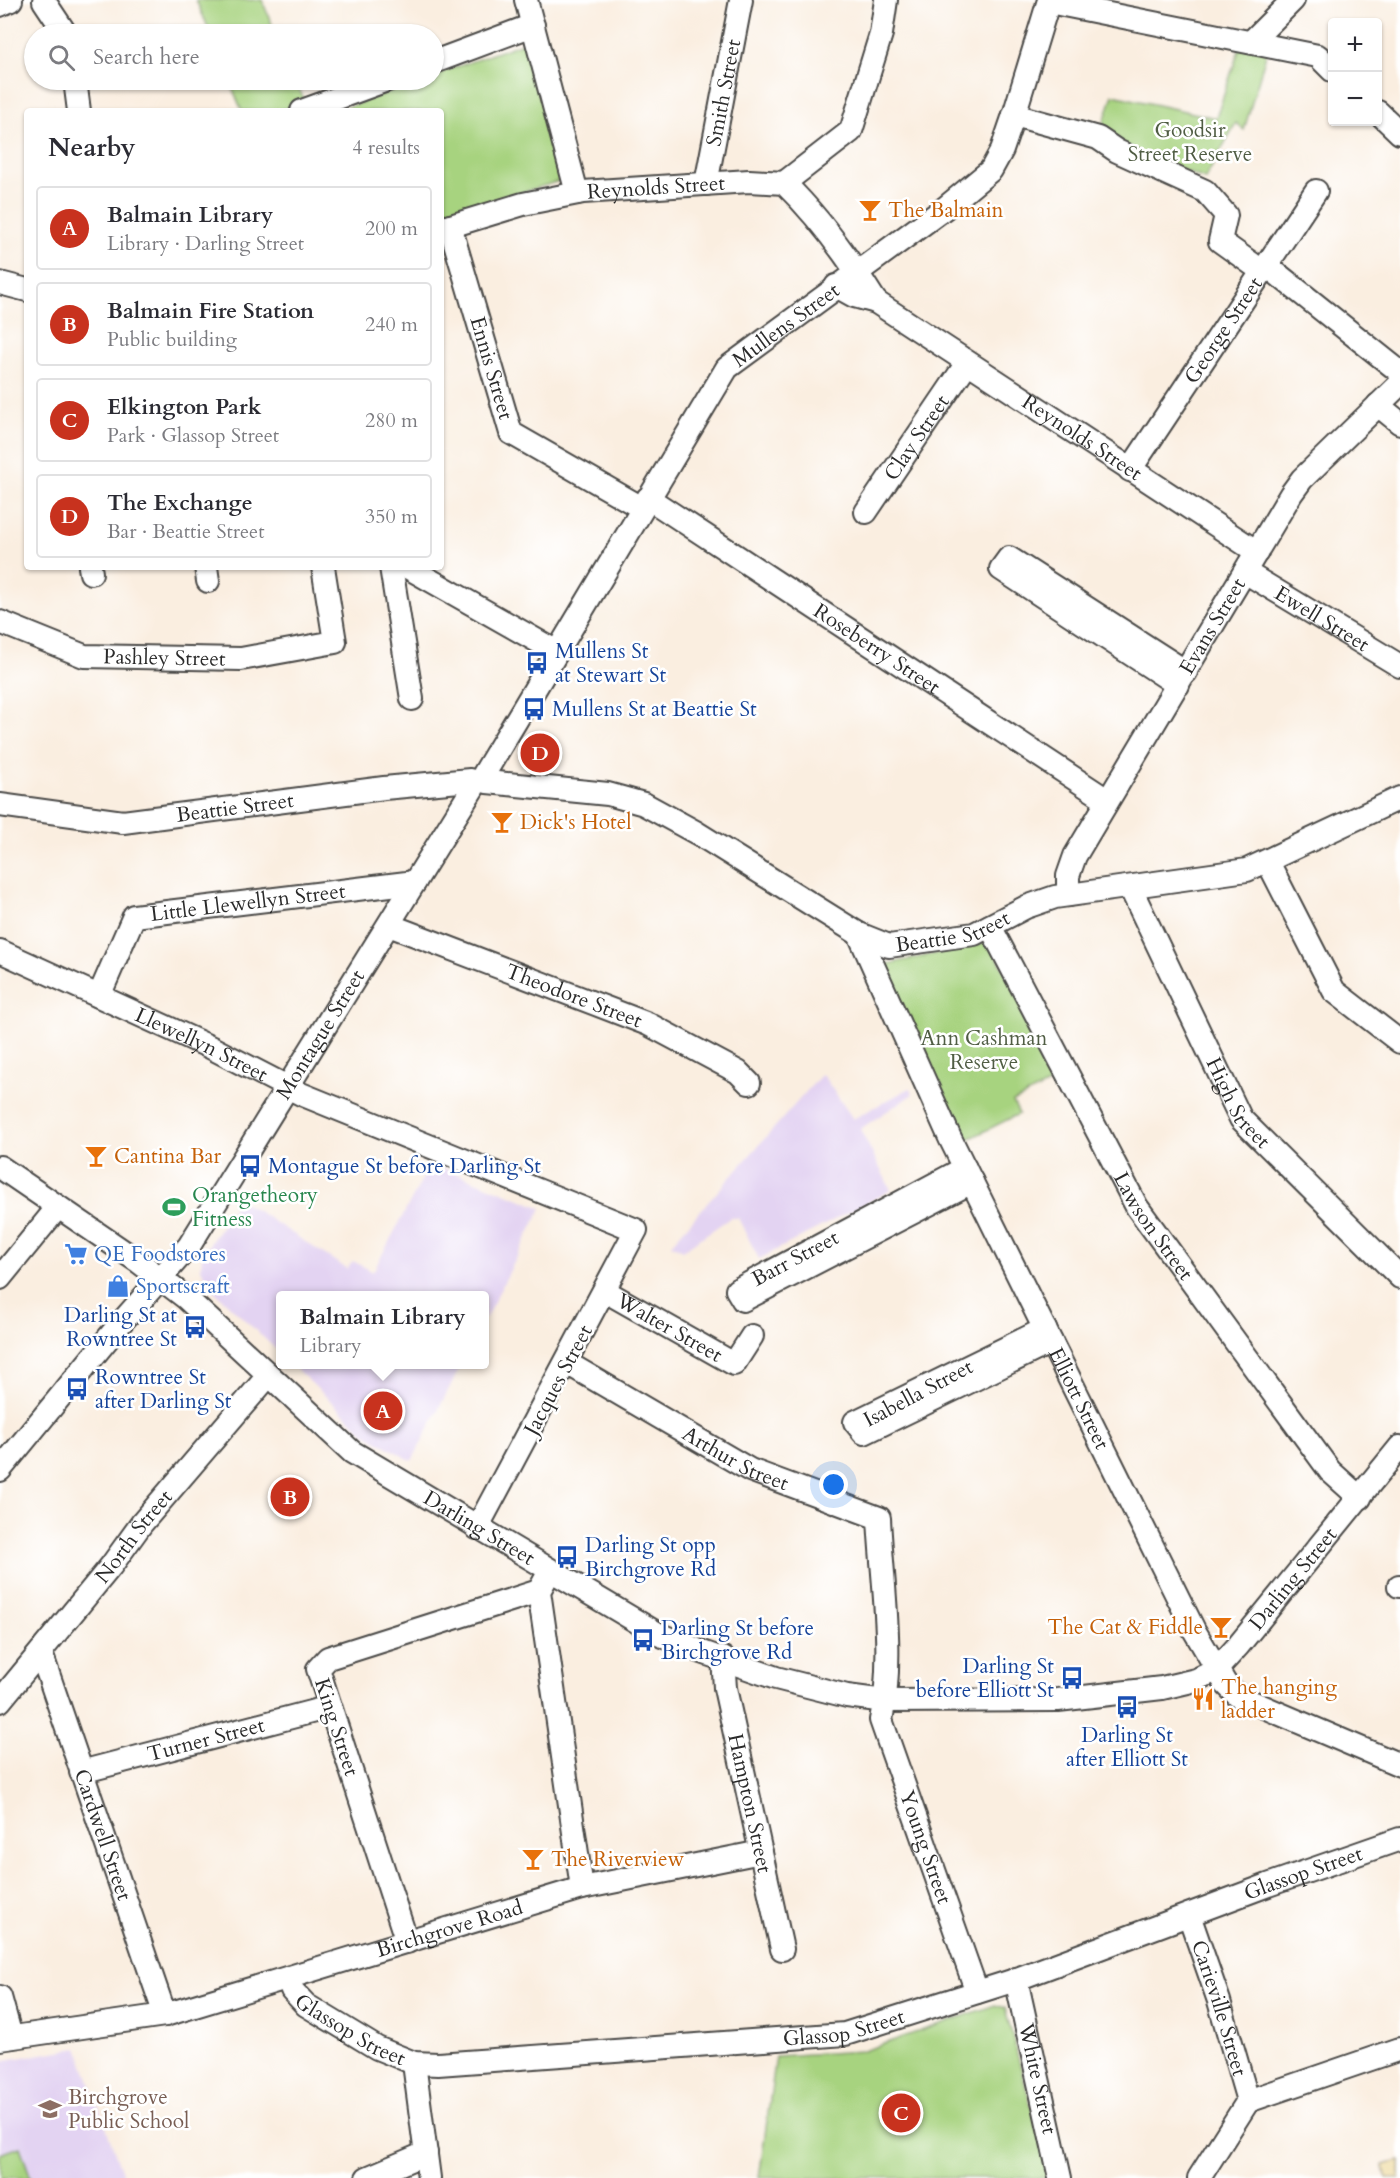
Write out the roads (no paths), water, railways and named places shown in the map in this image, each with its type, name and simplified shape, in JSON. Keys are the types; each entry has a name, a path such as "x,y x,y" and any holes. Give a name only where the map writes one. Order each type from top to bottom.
{"street":[{"path":"0,5 11,0"},
{"path":"38,0 46,0 60,24"},
{"name":"Reynolds Street","path":"526,0 577,193 749,181 784,183 801,199 876,302"},
{"name":"Smith Street","path":"706,184 741,0"},
{"path":"784,183 851,131 881,34 886,0"},
{"path":"1251,42 1293,0"},
{"path":"1049,1 1318,56 1328,66"},
{"name":"Mullens Street","path":"479,781 727,368 982,179 999,156 1049,1"},
{"path":"444,58 533,25"},
{"path":"76,90 79,108"},
{"path":"310,108 360,90"},
{"path":"1014,115 1098,138 1117,151 1205,191 1226,215 1220,241 1264,268 1400,372"},
{"path":"1382,117 1400,133"},
{"name":"George Street","path":"1130,470 1316,191"},
{"path":"446,228 523,204 577,193"},
{"name":"Ennis Street","path":"446,228 511,433 645,503"},
{"path":"0,283 24,289"},
{"name":"Reynolds Street","path":"836,286 854,296 876,302 1257,552"},
{"name":"Clay Street","path":"866,512 967,363"},
{"name":"Evans Street","path":"1068,895 1069,870 1107,800 1302,479 1400,384"},
{"path":"1378,405 1400,423"},
{"name":"Roseberry Street","path":"645,503 1107,800"},
{"name":"Pashley Street","path":"0,622 84,656 241,659 335,642 330,570"},
{"path":"391,570 412,699"},
{"path":"412,570 556,652"},
{"name":"Ewell Street","path":"1245,572 1400,666"},
{"path":"1089,618 1182,679"},
{"name":"Beattie Street","path":"0,805 123,822 384,788 479,781 608,794 644,804 706,838 859,934 879,943 898,946 961,937 990,926 1040,901 1068,895 1236,872 1268,862 1400,798"},
{"name":"Montague Street","path":"0,1470 118,1325 189,1246 479,781"},
{"path":"1268,862 1334,991 1400,1042"},
{"name":"Little Llewellyn Street","path":"99,996 134,916 415,882"},
{"name":"High Street","path":"1130,887 1241,1119 1400,1277"},
{"name":"Theodore Street","path":"389,925 648,1024 738,1072 749,1083"},
{"name":"Lawson Street","path":"990,926 1137,1207 1330,1471 1360,1498"},
{"name":"Elliott Street","path":"859,934 969,1175 1194,1630 1216,1670 1238,1696 1400,1765"},
{"name":"Llewellyn Street","path":"0,951 210,1047 288,1087 636,1230"},
{"name":"Darling Street","path":"0,1167 186,1298 352,1452 658,1634 776,1678 819,1690 885,1701 1065,1699 1162,1688 1196,1680 1216,1670 1400,1447"},
{"name":"Barr Street","path":"796,1265 969,1175"},
{"path":"0,1278 58,1207"},
{"name":"Jacques Street","path":"477,1528 636,1230"},
{"name":"Walter Street","path":"605,1291 734,1364 752,1335"},
{"name":"Isabella Street","path":"923,1397 1048,1336"},
{"name":"Arthur Street","path":"567,1363 750,1470 879,1518 886,1670 885,1701"},
{"name":"North Street","path":"0,1701 41,1653 142,1523 268,1376"},
{"path":"551,1571 538,1591 582,1888"},
{"name":"King Street","path":"407,1942 318,1669 328,1658 538,1591"},
{"name":"Cardwell Street","path":"41,1653 165,2015"},
{"name":"Hampton Street","path":"723,1658 725,1688 782,1949"},
{"name":"Young Street","path":"885,1701 881,1720 977,1992"},
{"name":"Turner Street","path":"81,1772 330,1707"},
{"name":"Glassop Street","path":"288,1978 292,1990 306,2005 377,2048 414,2063 438,2064 845,2034 1016,1979 1189,1916 1268,1884 1400,1839"},
{"name":"Birchgrove Road","path":"6,2038 165,2015 582,1888 761,1852"},
{"name":"Carieville Street","path":"1189,1916 1219,2001 1248,2101"},
{"name":"White Street","path":"1016,1979 1060,2178"},
{"path":"0,1997 6,2038"},
{"path":"1199,2178 1248,2101 1400,2049"},
{"path":"414,2063 429,2178"},
{"path":"367,2178 426,2153"}],"place":[{"name":"The Balmain","path":"870,210"},
{"name":"Mullens St at Stewart St","path":"537,663"},
{"name":"Mullens St at Beattie St","path":"534,709"},
{"name":"The Exchange","path":"540,753"},
{"name":"Dick's Hotel","path":"502,822"},
{"name":"Cantina Bar","path":"96,1156"},
{"name":"Montague St before Darling St","path":"250,1166"},
{"name":"Orangetheory Fitness","path":"174,1207"},
{"name":"QE Foodstores","path":"76,1254"},
{"name":"Sportscraft","path":"118,1286"},
{"name":"Darling St at Rowntree St","path":"195,1327"},
{"name":"Rowntree St after Darling St","path":"77,1389"},
{"name":"Balmain Library","path":"383,1411"},
{"name":"Balmain Fire Station","path":"290,1497"},
{"name":"Darling St opp Birchgrove Rd","path":"567,1557"},
{"name":"The Cat & Fiddle","path":"1221,1627"},
{"name":"Darling St before Birchgrove Rd","path":"643,1640"},
{"name":"Darling St before Elliott St","path":"1072,1678"},
{"name":"The hanging ladder","path":"1203,1699"},
{"name":"Darling St after Elliott St","path":"1127,1707"},
{"name":"The Riverview","path":"533,1859"},
{"name":"Birchgrove Public School","path":"50,2109"},
{"name":"Elkington Park","path":"901,2113"}],"park label":[{"name":"Goodsir Street Reserve","path":"1190,142"},
{"name":"Ann Cashman Reserve","path":"984,1050"}]}
